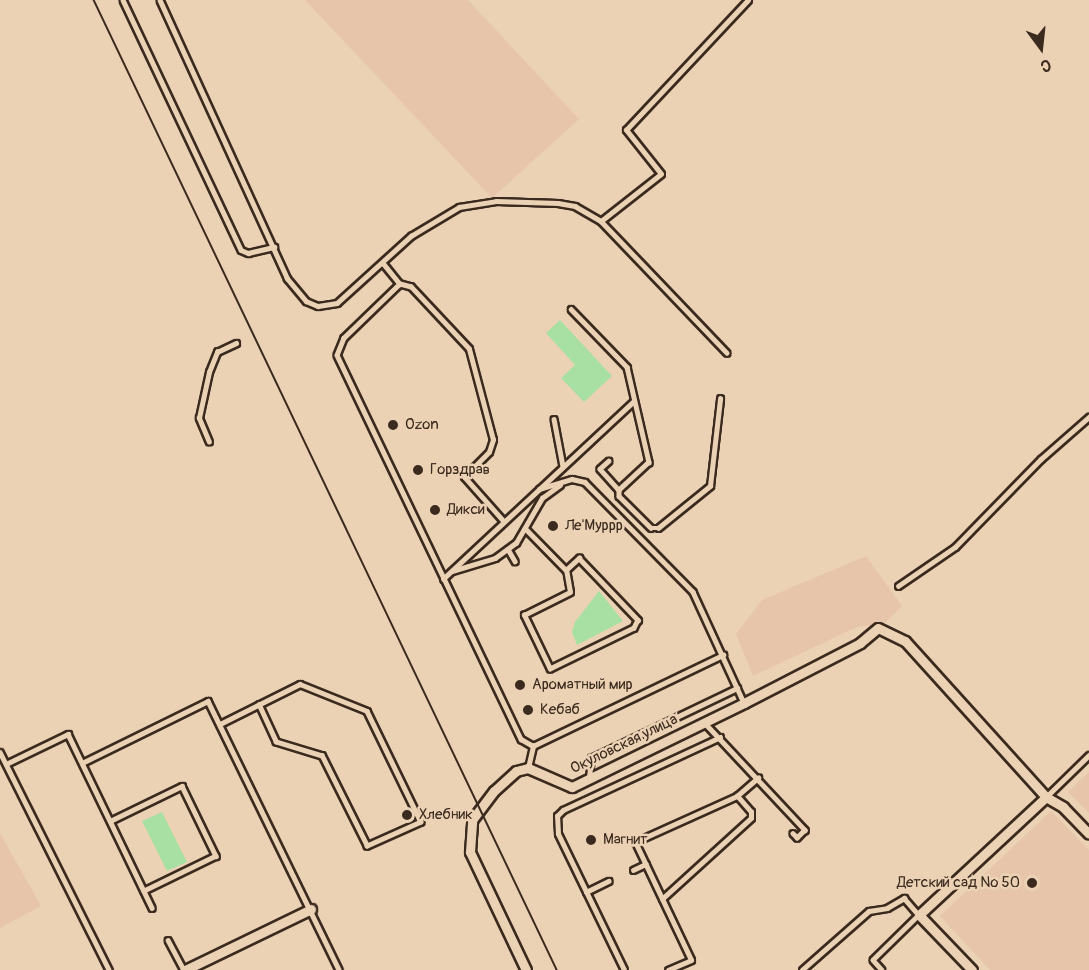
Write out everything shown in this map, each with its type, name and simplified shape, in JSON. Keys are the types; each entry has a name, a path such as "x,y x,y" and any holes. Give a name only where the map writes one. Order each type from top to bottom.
{"street":[{"name":"Окуловская улица","path":"528,768 568,787 744,703 860,643 879,628 897,634 1046,797"},
{"path":"526,970 470,852 470,830 472,820 494,791 516,771 528,768"},
{"path":"972,970 920,915 1046,797 1063,807 1089,834"},
{"path":"184,970 311,909"}],"lane":[{"path":"123,0 241,250 248,253 274,247"},
{"path":"160,0 297,294 318,306 338,303 428,224 445,212 474,203 558,203 575,206 602,221 727,353"},
{"path":"602,221 661,174 626,130 748,0"},
{"path":"383,263 400,284 411,287 469,349 493,440 489,452 464,477 504,522"},
{"path":"400,284 344,338 337,355 521,739 533,746"},
{"path":"572,309 627,367 649,462 619,490"},
{"path":"209,442 199,418 209,372 217,352 236,343"},
{"path":"609,461 600,470 619,490 619,496 651,528 658,528 710,486 720,399"},
{"path":"443,579 634,401"},
{"path":"897,586 955,547 1089,417"},
{"path":"554,419 563,467"},
{"path":"539,489 564,482 585,482 693,592 744,703"},
{"path":"451,571 495,558 508,549 525,528 542,498 564,482"},
{"path":"525,528 566,570 570,592 524,615 550,669 634,628 638,620 579,558 566,570"},
{"path":"508,549 515,561"},
{"path":"533,746 723,655"},
{"path":"220,724 300,684 367,711 421,822 367,846 322,756 276,742 259,705"},
{"path":"589,778 591,758 737,688"},
{"path":"82,763 208,701 339,970"},
{"path":"704,722 805,830 797,838 793,834"},
{"path":"6,764 68,734 152,908"},
{"path":"624,970 558,834 557,816 563,810 720,737"},
{"path":"528,768 533,746"},
{"path":"0,752 109,970"},
{"path":"1046,797 1089,755"},
{"path":"668,970 692,960 635,842 737,796 758,778"},
{"path":"110,821 182,786 187,796 216,856 144,891"},
{"path":"662,899 751,818 751,812 737,796"},
{"path":"633,870 646,864"},
{"path":"586,892 609,881"},
{"path":"802,970 868,911 887,908 904,898 920,915 873,960 882,970"},
{"path":"168,940 184,970"}],"shaded area":[{"path":"305,0 468,0 579,119 492,198"},
{"path":"866,556 902,606 885,623 857,627 753,676 736,634 762,600"},
{"path":"1089,772 1089,813 1068,792"},
{"name":"Детский сад № 50","path":"1051,811 1089,850 1089,970 990,970 940,916"},
{"path":"0,833 41,906 0,928"}],"green space":[{"path":"560,320 612,376 584,402 561,378 575,365 546,333"},
{"path":"599,591 623,621 577,645 572,632 575,622"},
{"path":"162,812 187,862 167,871 142,821"}],"tram line":[{"path":"94,0 557,970"}],"place":[{"name":"Ozon","path":"393,425"},
{"name":"Горздрав","path":"418,470"},
{"name":"Дикси","path":"435,510"},
{"name":"Ле'Муррр","path":"553,526"},
{"name":"Ароматный мир","path":"520,685"},
{"name":"Кебаб","path":"528,710"},
{"name":"Хлебник","path":"407,815"},
{"name":"Магнит","path":"591,840"},
{"name":"Детский сад № 50","path":"1032,883"}]}
